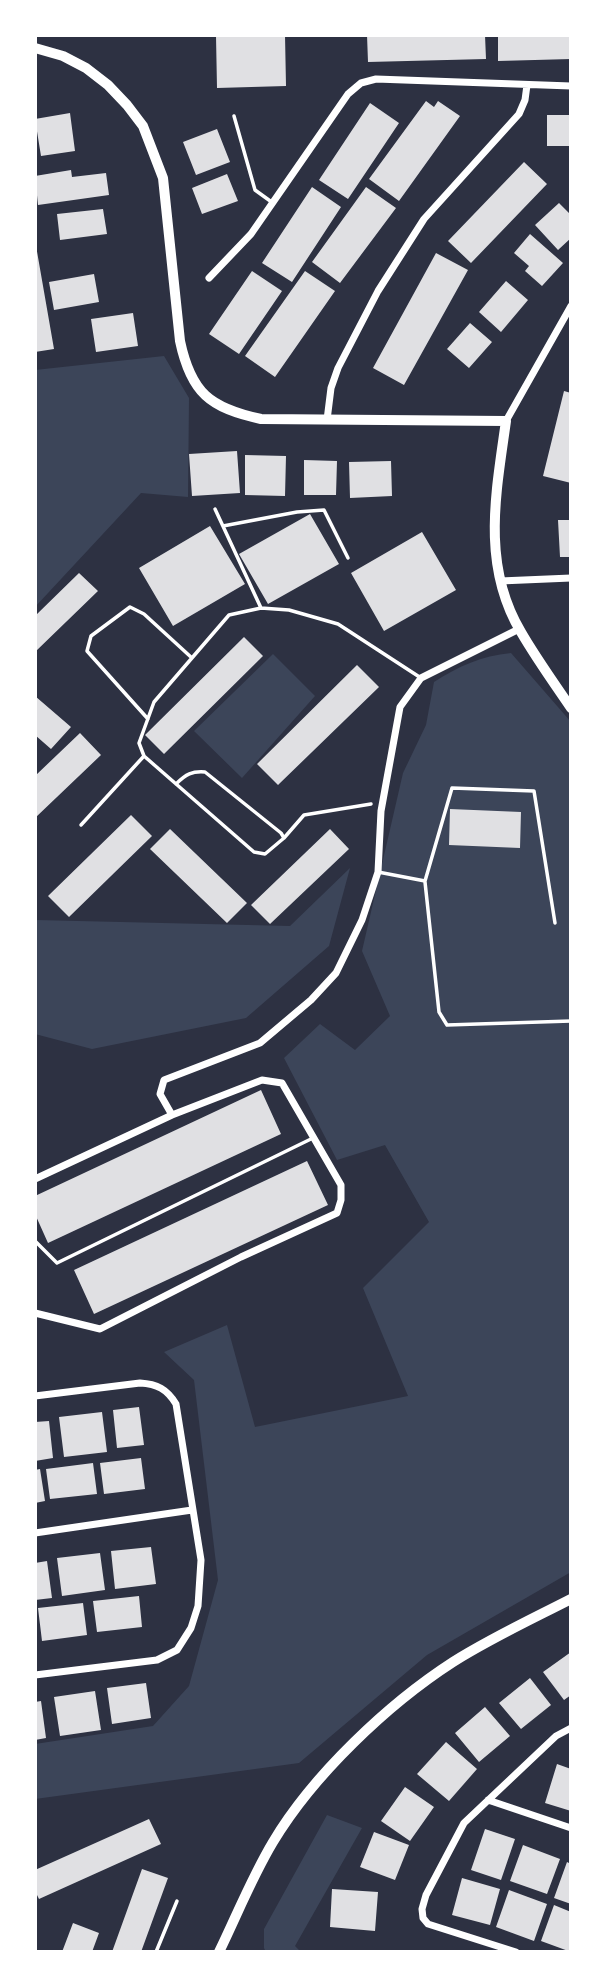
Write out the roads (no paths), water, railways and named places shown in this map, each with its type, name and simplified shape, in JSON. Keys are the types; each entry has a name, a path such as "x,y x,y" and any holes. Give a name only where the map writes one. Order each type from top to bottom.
{"street":[{"path":"35,48 63,56 86,68 108,85 143,127 163,178 180,341 185,364 195,385 213,402 234,413 261,419 506,421"},
{"path":"209,278 251,234 348,94 361,83 376,79 571,86"},
{"path":"327,420 331,388 338,368 378,291 424,219 519,114 527,85"},
{"path":"571,306 506,421 494,522 500,581 519,629 571,708"},
{"path":"500,581 571,578"},
{"path":"172,1115 160,1094 164,1080 260,1042 311,1000 336,973 362,919 378,872 381,811 400,707 421,678 519,629"},
{"path":"35,1179 172,1115 262,1080 273,1080 282,1083 341,1185 341,1200 337,1213 241,1257 100,1329 35,1313"},
{"path":"35,1396 140,1383 152,1384 168,1391 176,1404 201,1560 198,1606 191,1628 177,1650 157,1660 35,1675"},
{"path":"35,1533 192,1510"},
{"path":"219,1952 274,1841 288,1819 348,1747 453,1662 571,1599"},
{"path":"516,1952 428,1924 423,1918 422,1909 426,1895 464,1823 556,1736 571,1728"},
{"path":"488,1800 571,1828"}],"lane":[{"path":"234,116 256,191 274,204"},
{"path":"215,509 261,608"},
{"path":"223,526 297,512 324,510 348,558"},
{"path":"148,719 87,652 91,636 130,607 144,614 192,658"},
{"path":"371,804 304,815 284,838 265,854 254,852 144,756 139,743 154,702 229,615 261,608 289,610 338,624 421,678"},
{"path":"81,825 144,756"},
{"path":"176,784 185,775 205,772 284,838"},
{"path":"555,923 534,791 453,788 425,881 439,1012 447,1025 571,1021"},
{"path":"378,872 425,881"},
{"path":"35,1241 57,1263 313,1138"},
{"path":"156,1952 177,1901"}]}
